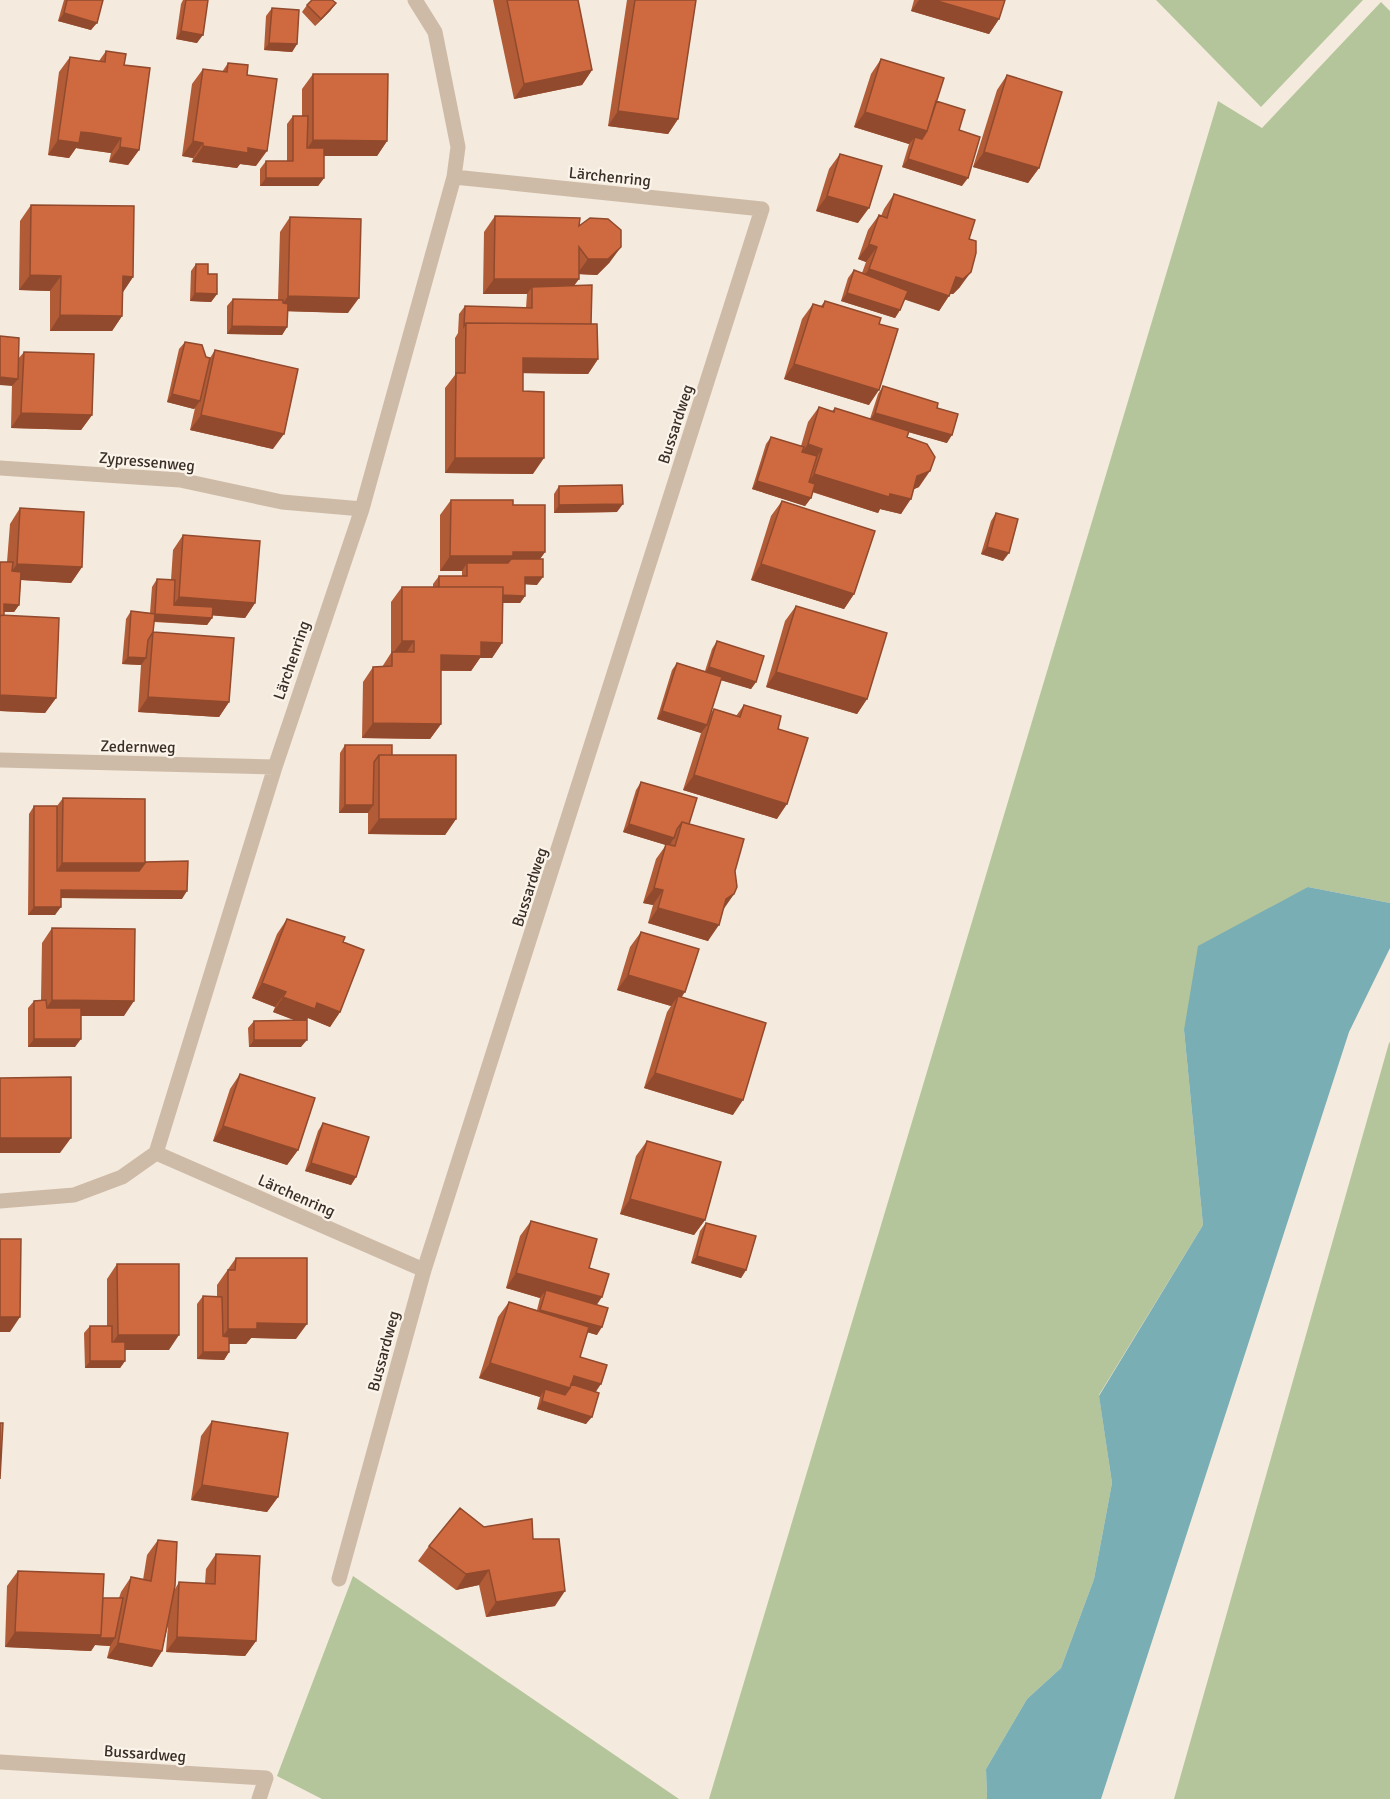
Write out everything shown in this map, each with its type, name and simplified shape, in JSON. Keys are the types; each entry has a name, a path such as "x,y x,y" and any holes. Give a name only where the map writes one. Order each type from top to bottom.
{"street":[{"name":"Lärchenring","path":"415,0 435,33 458,147 454,177 362,509 274,767 156,1153 424,1270"},
{"name":"Lärchenring","path":"454,177 762,209"},
{"name":"Bussardweg","path":"339,1579 424,1270 762,209"},
{"name":"Zypressenweg","path":"0,468 180,480 282,502 362,509"},
{"name":"Zedernweg","path":"0,760 274,767"},
{"path":"0,1201 74,1195 122,1177 156,1153"},
{"name":"Bussardweg","path":"0,1762 266,1779 260,1799"}],"green space":[{"path":"1156,0 1363,0 1261,107"},
{"path":"1381,2 1390,11 1390,903 1308,887 1184,1030 1203,1225 1099,1395 1112,1483 1094,1579 1061,1668 1027,1699 986,1769 987,1799 709,1799 1218,101 1262,128"},
{"path":"1389,1043 1390,1799 1174,1799"},
{"path":"353,1576 679,1799 322,1799 277,1776"}],"water":[{"path":"1308,887 1390,903 1390,948 1349,1032 1101,1799 987,1799 986,1769 1027,1699 1061,1668 1094,1579 1112,1483 1099,1396 1203,1225 1184,1030 1198,946"}],"building":[{"path":"67,0 103,0 97,23 64,13"},
{"path":"186,0 208,0 203,35 181,31"},
{"path":"312,0 332,0 336,3 321,19 307,5"},
{"path":"507,0 578,0 592,70 524,84"},
{"path":"635,0 696,0 678,119 618,111"},
{"path":"934,0 1005,0 999,19"},
{"path":"272,8 299,10 297,44 269,43"},
{"path":"106,51 126,54 124,65 150,68 139,150 120,147 121,138 91,133 81,132 79,143 58,140 70,57 105,62"},
{"path":"881,59 944,78 927,131 865,112"},
{"path":"228,63 248,65 247,75 277,79 267,151 248,148 248,153 203,146 203,143 193,141 203,69 227,72"},
{"path":"313,74 388,74 387,141 313,140"},
{"path":"1007,75 1062,92 1039,168 984,152"},
{"path":"936,101 965,110 959,130 980,137 968,178 908,159 915,137 922,139 927,131"},
{"path":"293,116 308,116 307,148 324,148 324,178 266,178 266,161 293,161"},
{"path":"840,154 882,166 869,208 827,196"},
{"path":"894,194 975,220 969,239 976,241 976,253 971,272 963,279 956,277 949,296 869,269 877,247 869,244 879,215 887,218"},
{"path":"31,205 134,206 133,277 123,276 122,316 60,315 61,276 30,275"},
{"path":"495,216 580,218 579,226 590,218 608,219 621,230 621,247 608,259 588,259 579,247 579,279 494,279"},
{"path":"290,217 361,219 359,298 288,296"},
{"path":"196,264 208,264 208,274 217,274 217,294 195,293"},
{"path":"854,270 908,291 900,310 847,293"},
{"path":"592,285 591,324 466,323 464,326 465,306 532,308 532,287"},
{"path":"233,299 283,300 283,303 288,304 287,327 232,326"},
{"path":"825,301 881,318 879,324 898,329 879,390 794,364 813,304 823,307"},
{"path":"466,323 597,324 598,359 523,358 523,391 544,392 544,458 455,458 456,373 465,373"},
{"path":"0,336 19,338 18,379 0,377"},
{"path":"185,342 202,345 206,357 210,358 200,401 172,394"},
{"path":"215,350 298,369 284,434 201,415"},
{"path":"24,352 94,354 92,415 21,413"},
{"path":"883,386 938,403 937,408 958,414 952,435 875,413"},
{"path":"819,407 834,412 835,408 909,431 907,437 927,444 935,457 930,471 917,476 911,499 890,494 889,497 814,474 822,449 808,444"},
{"path":"771,437 804,447 802,452 817,456 809,482 815,484 811,498 757,481"},
{"path":"622,485 623,504 559,505 559,486"},
{"path":"451,500 513,500 513,505 545,505 545,552 513,552 513,556 450,556"},
{"path":"782,501 875,531 854,594 761,564"},
{"path":"20,508 84,512 82,567 17,564"},
{"path":"996,513 1018,519 1009,553 987,547"},
{"path":"183,535 260,541 255,603 179,597"},
{"path":"511,559 543,559 543,577 525,577 525,596 503,595 503,587 439,587 439,576 467,576 467,563 508,563"},
{"path":"0,562 13,562 12,571 21,572 19,605 4,604 4,615 0,616"},
{"path":"157,579 175,580 174,605 213,607 212,618 155,614"},
{"path":"402,587 503,587 502,643 481,642 481,656 441,655 441,724 373,723 373,667 392,666 392,652 414,652 414,641 402,641"},
{"path":"796,606 887,633 867,699 776,672"},
{"path":"131,611 155,614 146,658 128,657"},
{"path":"0,615 59,618 56,698 0,695"},
{"path":"153,632 234,638 229,702 148,697"},
{"path":"717,641 764,656 756,682 709,667"},
{"path":"677,663 722,677 707,725 662,711"},
{"path":"744,705 781,716 778,729 808,738 787,804 694,775 714,709 740,717"},
{"path":"345,745 392,745 392,755 379,755 374,762 373,805 345,805"},
{"path":"379,755 456,755 456,819 379,819"},
{"path":"641,782 697,798 689,824 682,822 674,838 629,824"},
{"path":"63,798 145,799 145,863 62,863"},
{"path":"34,806 57,806 57,871 139,871 145,862 188,861 187,891 61,890 61,907 34,907"},
{"path":"682,822 744,839 735,871 737,887 734,894 726,899 719,925 658,908 663,890 654,888 666,844 675,846"},
{"path":"287,919 345,937 343,942 364,950 340,1012 317,1003 315,1009 283,997 286,992 262,983"},
{"path":"52,928 135,929 134,1001 52,1000"},
{"path":"641,932 699,949 685,992 628,975"},
{"path":"678,996 766,1023 743,1100 655,1073"},
{"path":"46,1000 47,1008 81,1008 81,1039 34,1039 34,1001"},
{"path":"307,1020 307,1040 254,1040 254,1021"},
{"path":"240,1074 315,1098 298,1150 223,1126"},
{"path":"71,1077 71,1138 0,1138 0,1078"},
{"path":"323,1123 369,1137 356,1177 311,1163"},
{"path":"647,1141 721,1162 705,1220 630,1199"},
{"path":"531,1221 597,1239 589,1268 609,1274 602,1297 516,1273"},
{"path":"706,1223 756,1236 746,1270 697,1256"},
{"path":"0,1239 21,1239 20,1317 0,1317"},
{"path":"236,1258 307,1258 307,1324 257,1323 257,1329 228,1329 228,1270 235,1270"},
{"path":"117,1264 179,1264 179,1335 118,1335"},
{"path":"546,1290 608,1308 602,1327 540,1310"},
{"path":"203,1296 222,1297 223,1336 229,1337 229,1352 203,1352"},
{"path":"509,1302 589,1327 580,1357 607,1365 601,1384 574,1376 570,1388 490,1363"},
{"path":"90,1326 112,1326 112,1342 125,1342 125,1361 90,1361"},
{"path":"571,1384 599,1393 592,1417 542,1401 545,1389 565,1395"},
{"path":"212,1421 288,1433 278,1497 202,1485"},
{"path":"0,1423 3,1423 0,1479"},
{"path":"460,1508 484,1527 532,1519 533,1539 559,1539 565,1591 496,1602 489,1570 466,1574 429,1546"},
{"path":"158,1540 177,1542 175,1586 162,1651 118,1643 131,1577 151,1581"},
{"path":"216,1554 260,1556 256,1641 177,1637 179,1582 215,1584"},
{"path":"18,1571 104,1574 101,1635 15,1632"},
{"path":"103,1598 123,1598 115,1638 100,1638"}]}
